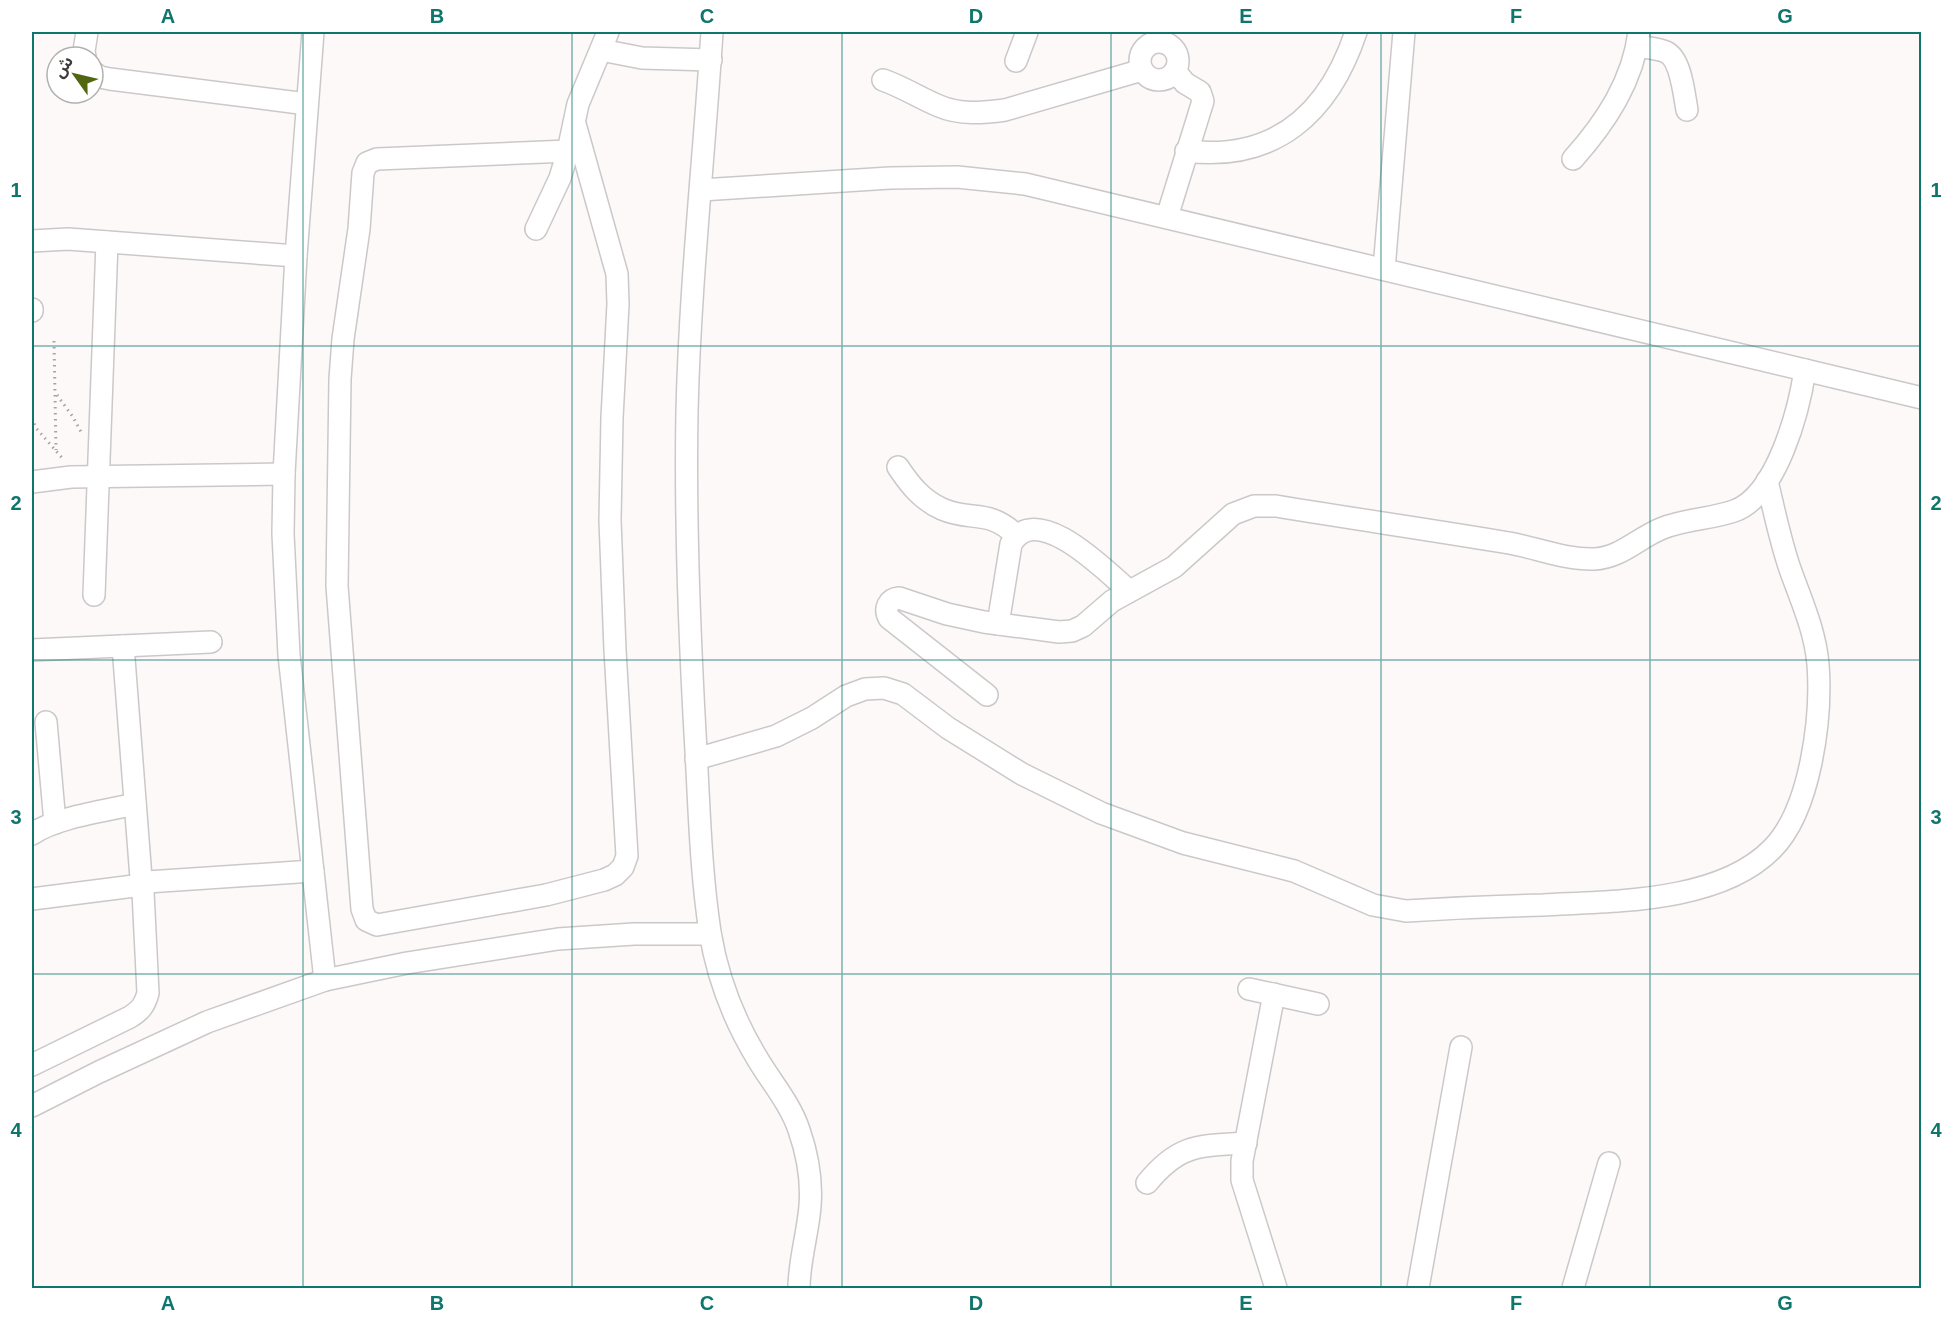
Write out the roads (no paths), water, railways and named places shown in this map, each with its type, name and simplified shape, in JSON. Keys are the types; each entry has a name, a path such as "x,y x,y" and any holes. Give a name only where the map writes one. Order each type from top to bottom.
{"street":[{"path":"313,32 296,256 284,474 283,534 289,655 325,980"},
{"path":"712,32 692,298 687,410 689,634 702,849 710,934 720,977 736,1018 757,1058 782,1094 799,1128 808,1165 810,1203 799,1288"},
{"path":"1016,61 1027,32"},
{"path":"1186,151 1210,154 1247,150 1281,136 1310,114 1332,84 1356,32"},
{"path":"1384,269 1404,32"},
{"path":"1573,159 1595,134 1613,107 1628,78 1638,39 1674,58 1678,66 1687,110"},
{"path":"536,229 553,196 568,151 578,104 605,41 642,58 711,60"},
{"path":"1160,42 1172,47 1176,52 1178,58 1175,71 1170,76 1158,80 1146,75 1142,70 1140,64 1143,51 1147,46 1160,42"},
{"path":"883,80 940,106 960,112 982,113 1005,110 1142,70"},
{"path":"1167,217 1203,101 1196,88 1179,77 1175,71"},
{"path":"105,78 308,104"},
{"path":"568,151 377,159 372,160 364,168 359,229 343,339 340,380 337,586 362,909 366,920 377,925 546,895 604,880 615,875 623,867 627,856 610,520 618,304 616,274 575,124"},
{"path":"701,190 890,178 957,177 1025,184 1922,398"},
{"path":"32,241 50,238 296,256"},
{"path":"94,595 107,242"},
{"path":"987,695 889,618 887,608 894,599 899,598 947,614 998,624 1059,632 1072,631 1083,626 1112,600 1174,567 1233,514 1254,507 1288,508 1593,559 1610,557 1643,537 1664,528 1734,511 1754,498 1767,481 1791,431 1801,396 1804,370"},
{"path":"898,467 909,485 924,499 943,509 996,520 1016,535"},
{"path":"32,482 71,477 284,474"},
{"path":"696,759 776,736 812,718 846,696 865,689 884,688 903,694 948,728 1022,774 1101,813 1183,843 1294,871 1373,905 1406,911 1628,901 1688,891 1747,869 1772,849 1791,823 1799,803 1814,741 1819,704 1818,663 1812,629 1786,557 1767,481"},
{"path":"998,624 1010,552 1016,535 1023,530 1032,528 1056,535 1083,552 1128,590"},
{"path":"32,650 211,642"},
{"path":"32,1065 139,1012 145,1004 148,993 123,646"},
{"path":"46,723 55,823"},
{"path":"32,834 55,823 135,804"},
{"path":"32,899 141,885 313,871"},
{"path":"32,1106 207,1022 325,980 428,959 558,939 634,934 710,934"},
{"path":"1249,989 1318,1004"},
{"path":"1274,994 1242,1161 1242,1180 1276,1288"},
{"path":"1418,1288 1461,1047"},
{"path":"1147,1183 1163,1163 1185,1150 1210,1145 1246,1143"},
{"path":"1573,1288 1609,1162"}]}
